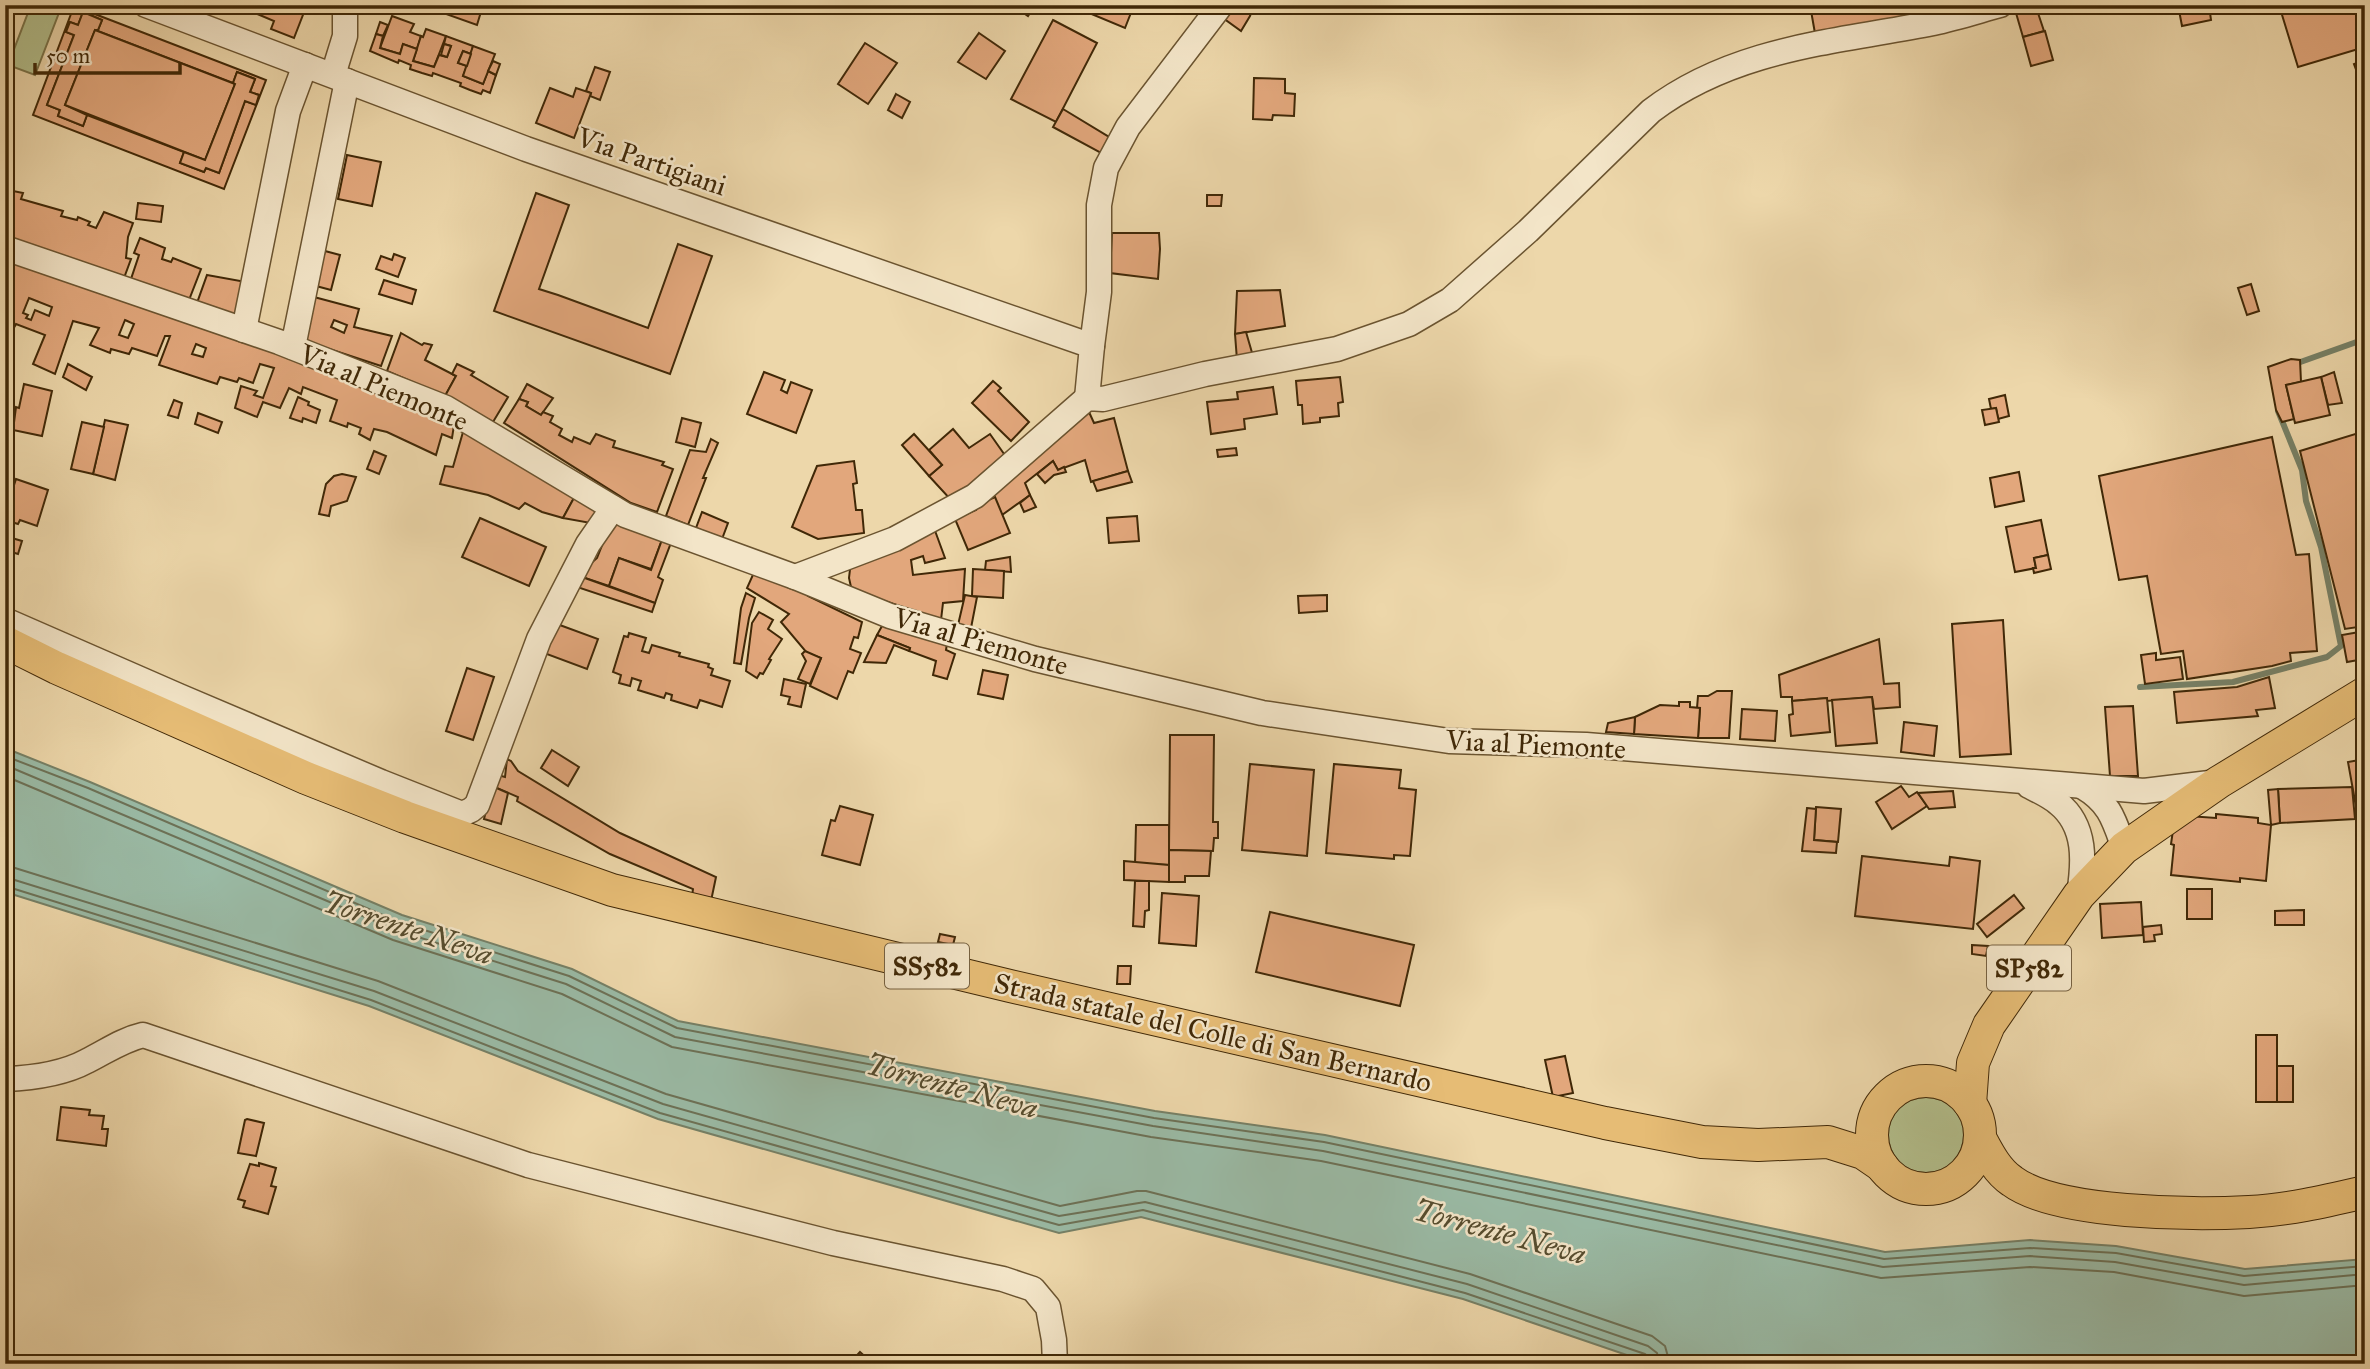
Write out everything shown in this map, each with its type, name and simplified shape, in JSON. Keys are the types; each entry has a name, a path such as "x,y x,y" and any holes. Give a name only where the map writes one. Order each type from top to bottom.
{"main road":[{"name":"Strada statale del Colle di San Bernardo","path":"5,642 67,660 306,778 405,817 612,890 1023,989 1649,1133 1730,1144 1828,1142 1863,1153 1882,1166"},
{"name":"Strada statale del Colle di San Bernardo","path":"5,655 67,660"},
{"name":"Via al Piemonte","path":"1970,1104 1973,1063 1989,1025 2079,895 2124,848 2219,782 2365,693"},
{"name":"Via al Piemonte","path":"1928,1081 1948,1071 1980,1042"},
{"path":"1949,1183 1968,1167 1977,1151 1980,1138 1978,1123 1970,1104 1951,1087 1928,1081 1899,1088 1886,1099 1876,1114 1872,1138 1875,1153 1882,1166 1895,1179 1912,1186 1931,1188 1949,1183 2011,1181"},
{"name":"Strada statale del Colle di San Bernardo","path":"1828,1142 1857,1128 1876,1114"},
{"path":"1980,1138 1995,1163 2011,1181 2030,1191 2108,1209 2195,1213 2250,1212 2301,1206 2365,1192"}],"street":[{"name":"Via Partigiani","path":"146,5 526,149 1092,346"},
{"path":"293,347 340,78 345,36 345,5"},
{"path":"794,577 895,539 975,496 1087,398 1099,292 1099,205 1106,168 1128,127 1221,5"},
{"path":"1087,398 1103,399 1205,374 1337,349 1409,324 1450,300 1528,231 1651,111 1671,96 1713,74 1753,58 1937,22 2000,5"},
{"path":"244,330 288,111 305,65"},
{"name":"Via al Piemonte","path":"5,248 293,347 446,408 625,515 794,577 890,616 1035,659 1262,713 1449,741 1586,745 2144,791 2219,782"},
{"path":"5,620 67,660 455,812 466,813 477,805 539,639 588,544 613,508"},
{"name":"Via al Piemonte","path":"2023,782 2058,803 2070,816 2078,831 2084,855 2079,895"},
{"path":"2083,786 2099,796 2112,815 2124,848"},
{"path":"5,1079 58,1072 86,1062 124,1040 143,1035 528,1165 833,1243 1003,1279 1033,1289 1048,1307 1055,1364"}],"shaded area":[{"path":"31,5 62,5 35,75 8,65"},
{"path":"1934,1097 1947,1103 1958,1114 1964,1127 1962,1150 1947,1167 1934,1173 1918,1173 1905,1167 1890,1150 1888,1127 1894,1114 1911,1099"}],"water":[{"name":"Torrente Neva","path":"5,748 402,915 572,969 678,1021 1155,1111 1325,1135 1885,1252 2030,1240 2116,1246 2245,1269 2365,1259 2365,1364 1653,1364 1463,1299 1141,1217 1059,1233 658,1119 369,1006 5,892"}],"building":[{"path":"258,5 306,7 294,38 271,29 274,21 255,13"},
{"path":"430,5 483,5 477,25 429,8"},
{"path":"1012,5 1035,5 1028,16"},
{"path":"1070,5 1134,5 1125,28"},
{"path":"1212,5 1205,16 1190,7"},
{"path":"1233,5 1254,5 1241,31 1223,18"},
{"path":"1810,5 1926,5 1927,12 1918,13 1920,21 1816,39"},
{"path":"2178,5 2209,5 2211,20 2182,26"},
{"path":"2279,5 2365,5 2365,47 2298,67"},
{"path":"74,6 266,80 224,189 33,115","holes":["83,12 102,20 98,30 95,30 233,83 237,72 255,79 250,92 259,95 256,105 245,101 219,173 206,168 204,172 180,163 184,152 87,115 83,126 58,116 60,110 47,105 74,35 66,32 70,22 78,25"]},
{"path":"2036,7 2044,31 2023,37 2016,13"},
{"path":"83,12 102,20 98,30 95,30 65,105 87,115 83,126 58,116 60,110 47,105 74,35 66,32 70,22 78,25"},
{"path":"392,16 414,24 410,32 421,36 417,49 403,44 400,54 380,48"},
{"path":"1053,20 1097,43 1056,122 1011,99"},
{"path":"380,22 388,25 383,36 376,34"},
{"path":"426,29 446,36 434,67 413,61"},
{"path":"95,30 235,84 205,160 65,105"},
{"path":"2045,31 2053,60 2031,66 2023,37"},
{"path":"979,33 1005,51 986,79 958,62"},
{"path":"376,34 383,36 380,48 400,54 403,44 417,49 413,61 434,67 439,55 447,57 451,46 444,44 446,36 473,46 471,54 463,51 458,63 467,66 463,76 483,84 488,71 496,75 490,93 483,90 481,94 460,86 461,83 433,73 432,76 410,69 411,65 399,60 398,63 370,51"},
{"path":"865,43 897,63 868,104 838,84"},
{"path":"444,44 451,46 447,57 441,55"},
{"path":"473,46 495,54 483,84 463,76"},
{"path":"463,51 471,54 467,66 458,63"},
{"path":"2365,60 2365,94 2354,64"},
{"path":"493,61 500,64 496,75 488,71"},
{"path":"595,67 610,72 600,100 586,91"},
{"path":"237,72 255,79 250,92 259,95 256,105 245,101 219,173 206,168 204,172 180,163 184,152 205,160 235,84 233,83"},
{"path":"1254,78 1285,79 1285,93 1295,94 1294,116 1273,115 1272,120 1253,119"},
{"path":"550,88 573,97 576,88 591,93 574,138 536,123"},
{"path":"896,94 910,102 902,118 888,110"},
{"path":"1063,109 1109,137 1101,153 1053,127"},
{"path":"5,145 13,146 11,167 5,166"},
{"path":"347,155 381,162 372,206 338,199"},
{"path":"5,169 10,169 8,190 23,193 21,199 63,211 61,216 77,220 78,217 96,228 104,212 133,223 128,237 126,258 131,259 124,278 5,237"},
{"path":"536,193 569,205 539,289 648,328 678,244 712,256 670,374 494,311"},
{"path":"1207,195 1222,195 1221,206 1207,206"},
{"path":"138,203 163,206 161,222 136,219"},
{"path":"1112,233 1159,233 1158,279 1110,273"},
{"path":"140,238 165,248 162,259 171,262 173,258 201,269 189,300 131,279 139,255 134,253"},
{"path":"325,251 340,255 331,290 316,286"},
{"path":"394,254 405,258 398,277 376,269 381,256 392,260"},
{"path":"9,262 111,291 455,419 452,438 442,434 436,455 387,432 374,429 370,440 359,434 361,428 348,423 347,427 330,421 337,400 303,387 301,394 289,388 280,408 263,402 257,417 235,408 241,386 257,391 254,395 263,398 274,368 260,364 253,383 239,378 237,382 220,377 217,384 159,365 170,336 165,336 157,356 132,348 129,354 111,349 110,353 90,345 99,328 73,321 55,374 33,364 45,335 16,324 5,344 5,273","holes":["29,298 52,307 49,316 35,310 31,320 26,318 28,315 23,313","125,320 134,324 128,338 119,335","196,344 206,348 203,357 192,354"]},
{"path":"207,275 246,282 238,317 197,303"},
{"path":"384,280 416,290 412,304 379,294"},
{"path":"2251,284 2259,311 2247,315 2238,288"},
{"path":"1280,290 1285,326 1235,334 1237,291"},
{"path":"314,297 359,309 354,327 392,336 381,366 302,340","holes":["334,320 347,325 344,333 331,327"]},
{"path":"1246,332 1253,356 1237,360 1235,334"},
{"path":"401,333 422,345 432,345 425,360 456,376 445,396 387,371"},
{"path":"2291,359 2300,360 2301,382 2286,385 2294,419 2282,422 2276,410 2268,367"},
{"path":"68,364 92,377 86,390 63,377"},
{"path":"457,364 474,372 471,375 508,397 493,422 445,396 456,376 452,374"},
{"path":"764,372 785,380 781,390 787,393 791,382 812,390 796,433 747,414"},
{"path":"2334,372 2342,403 2328,405 2321,377"},
{"path":"1340,377 1343,402 1338,403 1339,416 1320,418 1320,422 1303,424 1296,381"},
{"path":"2321,377 2330,415 2295,423 2286,385"},
{"path":"993,381 1001,388 998,391 1029,422 1011,441 972,403"},
{"path":"24,384 52,391 42,436 13,430 16,407 19,408"},
{"path":"527,384 553,398 541,415 526,406 528,402 519,399"},
{"path":"1273,387 1277,414 1244,419 1245,429 1211,434 1207,402 1238,399 1237,392"},
{"path":"2005,395 2009,416 1998,419 1996,408 1991,409 1989,399"},
{"path":"298,397 320,410 316,423 303,418 302,422 290,418"},
{"path":"519,399 528,402 526,406 541,415 543,412 553,416 550,422 562,429 559,435 572,442 574,437 590,444 596,434 615,441 613,447 664,462 662,465 673,469 657,512 631,503 504,423"},
{"path":"174,400 182,403 178,418 168,415"},
{"path":"1996,408 1999,422 1985,425 1982,410"},
{"path":"1089,412 1094,423 1114,418 1128,471 1091,482 1085,460 1058,470 1053,461 1025,483 1030,495 1002,515 989,487"},
{"path":"198,413 222,422 218,433 195,424"},
{"path":"682,418 701,423 695,447 676,442"},
{"path":"105,420 128,425 115,480 93,474"},
{"path":"82,422 104,427 93,474 71,469"},
{"path":"953,429 969,448 990,434 1009,461 951,500 929,476 942,465 929,450"},
{"path":"2365,431 2365,626 2345,629 2300,451"},
{"path":"463,432 575,496 563,518 542,512 525,503 519,509 488,495 440,484 445,466 453,467"},
{"path":"914,434 942,465 929,476 902,445"},
{"path":"2272,437 2296,555 2309,554 2317,651 2290,653 2291,661 2272,666 2187,679 2183,651 2161,654 2147,576 2119,580 2099,476"},
{"path":"711,439 718,443 688,525 666,516 690,450 706,452"},
{"path":"1236,448 1237,455 1218,457 1217,450"},
{"path":"374,451 386,456 379,474 367,469"},
{"path":"854,461 857,483 853,484 856,510 862,510 864,533 818,539 792,527 817,466"},
{"path":"1053,461 1058,470 1064,467 1066,472 1054,475 1045,483 1037,474"},
{"path":"1128,471 1132,482 1097,491 1093,481"},
{"path":"2019,472 2024,501 1995,507 1990,478"},
{"path":"342,474 356,477 347,501 331,506 329,516 319,514 326,484 334,476"},
{"path":"16,479 48,490 37,526 20,520 18,524 5,520"},
{"path":"1030,495 1036,507 1024,512 1020,503"},
{"path":"575,496 603,511 596,524 563,518"},
{"path":"995,497 1010,533 968,550 955,519 976,510 975,506"},
{"path":"702,512 728,523 722,539 696,528"},
{"path":"1137,516 1139,541 1109,543 1107,518"},
{"path":"480,518 546,547 529,586 462,557"},
{"path":"613,518 663,537 651,569 619,558 609,586 582,577 588,566 597,558"},
{"path":"2041,520 2048,555 2034,558 2036,568 2015,572 2006,527"},
{"path":"934,528 945,558 925,563 923,556 911,560 913,575 965,569 963,601 943,603 941,620 855,591 851,587 851,561"},
{"path":"5,536 22,541 18,554 5,550"},
{"path":"663,537 672,540 658,577 663,580 655,603 609,586 619,558 651,570"},
{"path":"2048,555 2051,569 2034,573 2034,558"},
{"path":"1010,557 1011,572 985,570 986,561"},
{"path":"756,568 809,592 808,596 862,622 858,638 854,637 850,649 861,653 853,673 848,671 837,699 810,686 821,658 807,653 781,622 789,614 747,588"},
{"path":"973,569 1004,571 1003,598 972,596"},
{"path":"582,577 655,603 652,612 577,587"},
{"path":"746,593 755,598 741,664 734,663 741,608"},
{"path":"965,595 977,597 971,628 958,625"},
{"path":"1327,595 1327,611 1299,613 1298,596"},
{"path":"759,612 773,620 768,629 782,639 763,674 760,673 757,678 746,671 752,623"},
{"path":"887,617 948,638 946,650 955,654 947,679 933,675 936,661 877,635"},
{"path":"2003,620 2011,754 1960,757 1952,624"},
{"path":"557,624 598,639 587,669 544,653"},
{"path":"2365,631 2364,659 2347,662 2342,635"},
{"path":"629,633 646,638 642,651 649,653 652,645 709,664 708,667 713,669 711,675 730,681 722,707 700,700 697,708 671,700 672,695 666,693 664,698 638,690 641,681 632,678 630,686 619,683 621,675 613,672 624,636 628,637"},
{"path":"877,635 910,648 909,651 894,645 886,663 864,662"},
{"path":"1879,639 1884,684 1899,683 1900,707 1874,709 1872,697 1792,701 1792,697 1781,697 1779,675"},
{"path":"805,651 821,658 810,684 798,679 806,661 802,654"},
{"path":"2156,653 2156,660 2180,657 2183,679 2145,684 2141,655"},
{"path":"467,668 494,677 473,740 446,731"},
{"path":"983,670 1008,675 1003,699 978,694"},
{"path":"2269,677 2275,708 2256,710 2258,716 2177,723 2174,692 2237,687"},
{"path":"784,679 806,684 801,707 788,704 790,697 781,695"},
{"path":"1717,691 1732,691 1729,738 1698,738 1698,696 1708,696"},
{"path":"1872,697 1877,743 1836,746 1832,700"},
{"path":"1827,698 1830,732 1791,736 1789,715 1793,714 1792,701"},
{"path":"1679,702 1690,702 1690,707 1700,708 1698,738 1634,734 1635,717 1660,705 1679,706"},
{"path":"2133,706 2138,776 2110,776 2105,707"},
{"path":"1742,709 1777,711 1775,741 1740,739"},
{"path":"1635,717 1634,734 1606,732 1608,723"},
{"path":"1904,722 1937,726 1934,756 1901,752"},
{"path":"1170,735 1214,735 1213,822 1218,822 1218,838 1214,838 1213,851 1169,850"},
{"path":"552,750 579,767 568,786 541,768"},
{"path":"507,759 518,771 620,833 716,877 711,901 692,896 693,889 610,854 517,801 518,797 492,786 494,774 505,777"},
{"path":"2365,759 2365,818 2358,818 2348,762"},
{"path":"1250,764 1314,770 1307,856 1242,850"},
{"path":"1334,764 1401,770 1399,788 1416,790 1410,856 1394,855 1394,859 1326,853"},
{"path":"492,786 508,793 501,824 484,819"},
{"path":"1901,786 1909,797 1917,792 1927,806 1892,829 1876,802"},
{"path":"2352,787 2355,819 2280,823 2278,789"},
{"path":"2278,789 2280,823 2271,825 2268,790"},
{"path":"1953,791 1955,807 1929,809 1918,793"},
{"path":"840,806 873,815 860,865 822,855 831,820 835,821"},
{"path":"1816,807 1841,809 1838,842 1814,840"},
{"path":"1807,808 1816,809 1814,840 1837,842 1836,853 1802,851"},
{"path":"2216,814 2258,818 2258,823 2271,825 2266,881 2240,878 2240,882 2171,875 2173,830 2188,816 2216,818"},
{"path":"1136,825 1169,825 1169,865 1135,864"},
{"path":"1169,850 1211,851 1209,876 1185,876 1185,882 1169,882"},
{"path":"1862,856 1949,866 1950,857 1980,861 1973,929 1855,916"},
{"path":"1124,861 1169,865 1169,882 1124,880"},
{"path":"1135,881 1149,881 1149,910 1145,911 1144,927 1133,926"},
{"path":"2187,889 2212,889 2212,919 2187,919"},
{"path":"1162,893 1199,896 1196,946 1159,943"},
{"path":"2014,895 2024,908 1987,937 1977,924"},
{"path":"2141,902 2143,935 2102,938 2100,904"},
{"path":"2304,910 2304,925 2275,925 2275,911"},
{"path":"1270,912 1414,945 1400,1006 1256,972"},
{"path":"2161,925 2162,934 2154,935 2155,941 2144,942 2143,927"},
{"path":"940,934 955,937 953,945 938,942"},
{"path":"1972,945 1988,946 1986,956 1972,954"},
{"path":"1118,966 1131,966 1130,984 1117,984"},
{"path":"2256,1035 2277,1035 2277,1102 2256,1102"},
{"path":"1565,1056 1573,1093 1553,1097 1545,1060"},
{"path":"2277,1066 2293,1066 2293,1102 2277,1102"},
{"path":"61,1107 90,1110 89,1115 104,1116 102,1129 108,1129 106,1146 57,1140"},
{"path":"247,1119 264,1123 256,1156 238,1153"},
{"path":"259,1163 276,1168 271,1186 276,1187 268,1214 243,1207 245,1201 238,1199 250,1164 259,1166"},
{"path":"860,1352 873,1364 849,1364"}],"waterway":[{"path":"2292,365 2365,339"},
{"path":"2140,687 2233,682 2327,657 2341,646 2321,547 2306,501 2302,470 2278,411"}]}
